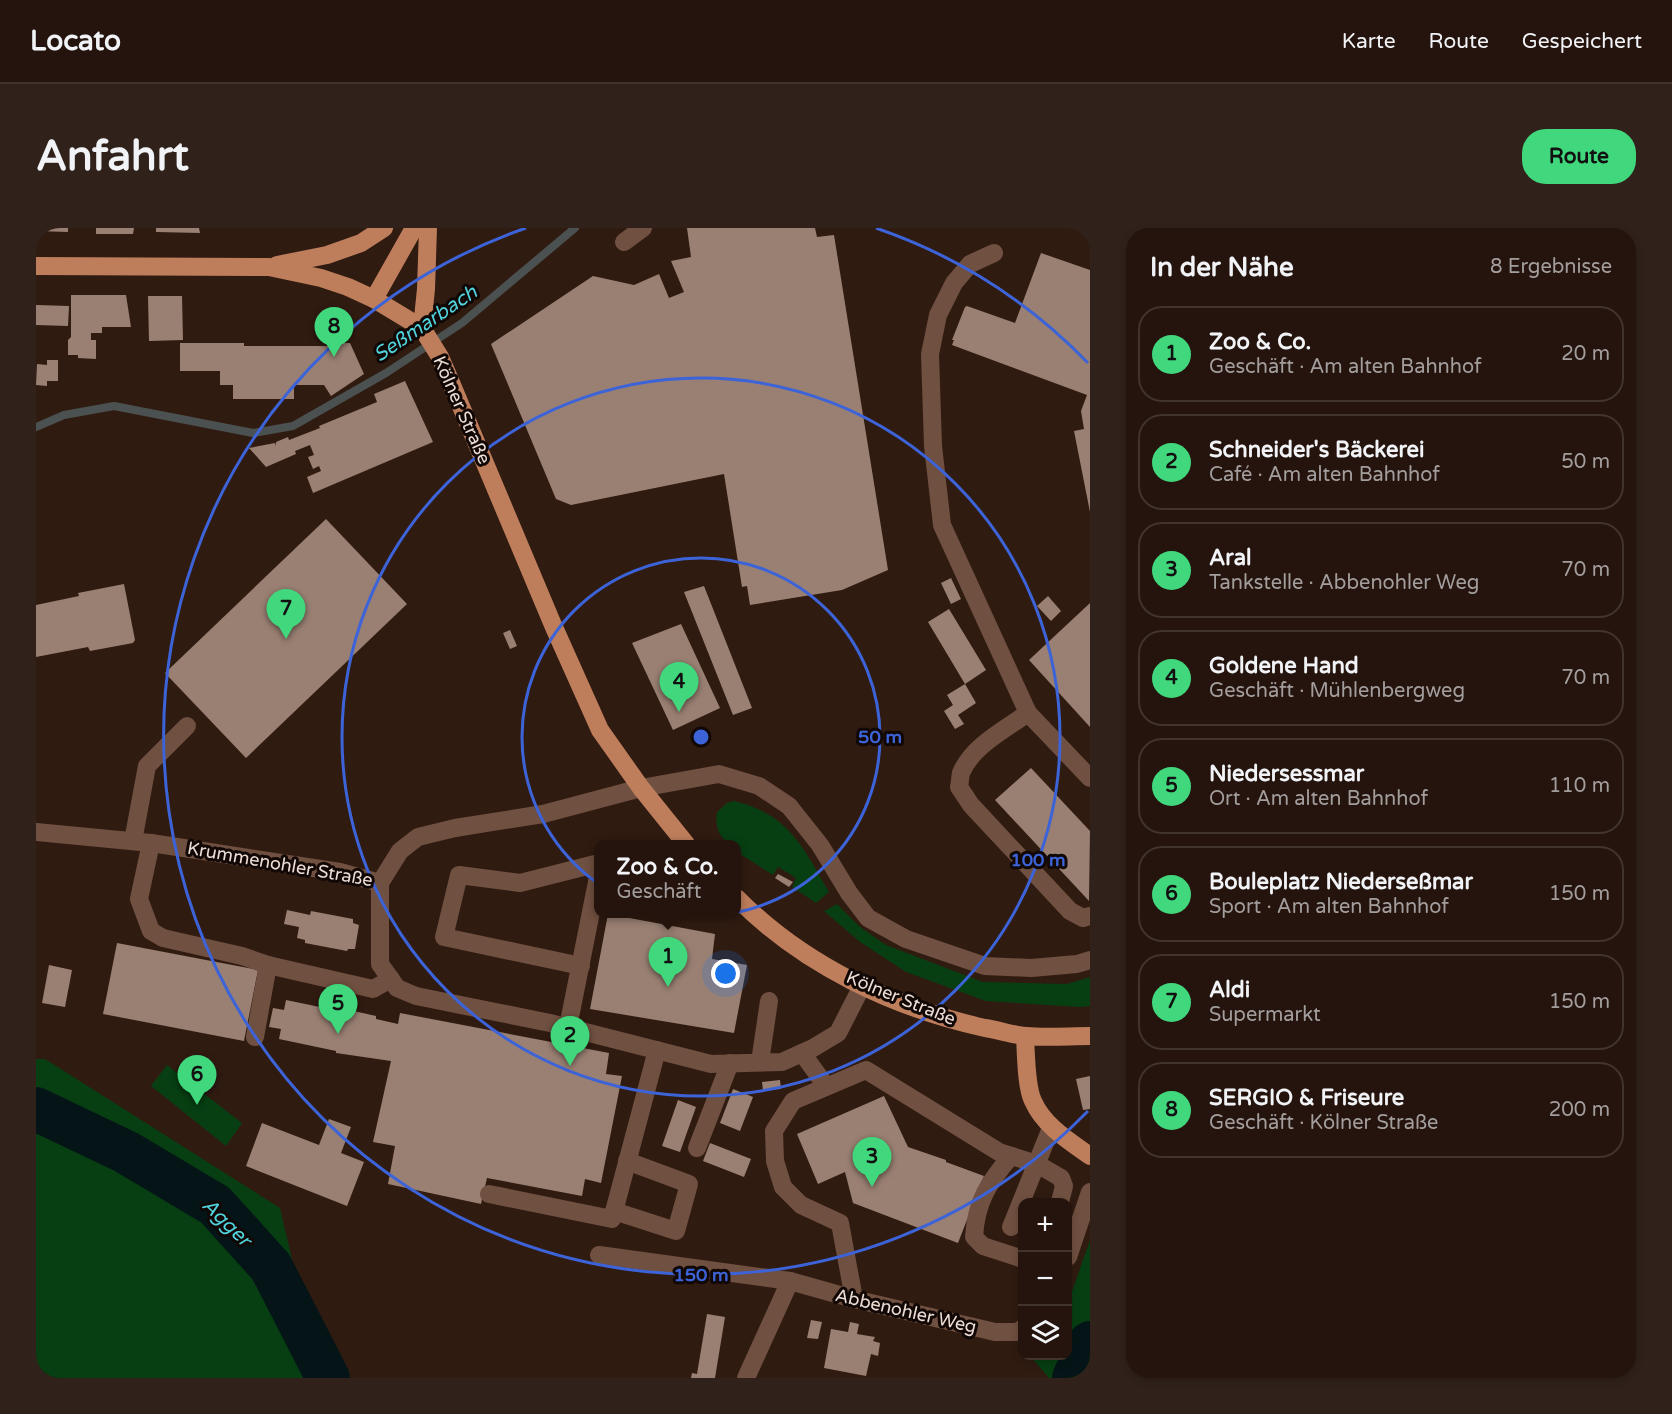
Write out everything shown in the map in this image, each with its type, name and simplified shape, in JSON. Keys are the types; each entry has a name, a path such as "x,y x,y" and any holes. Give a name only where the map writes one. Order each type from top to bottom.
{"main road":[{"path":"269,267 327,255 361,243 384,228"},
{"path":"374,299 414,228"},
{"path":"424,331 428,228"},
{"name":"Kölner Straße","path":"36,266 269,267 348,286 374,299 424,331 440,357 553,625 600,730 641,788 683,840"},
{"name":"Kölner Straße","path":"741,902 761,922 817,961 862,987 947,1019 1025,1036 1090,1036"},
{"path":"1025,1036 1032,1101 1051,1128 1090,1156"}],"street":[{"path":"624,242 644,228"},
{"path":"994,253 970,264 954,283 938,315 930,354 933,446 942,525 1028,713 1090,778"},
{"path":"1028,713 972,756 961,773 959,787 971,805 1070,911 1083,918 1090,916"},
{"path":"187,726 147,766 140,899 151,931 163,938 242,956 268,966 373,988 391,979"},
{"name":"Krummenohler Straße","path":"36,832 142,842 340,872 380,883 400,851 418,837 455,828 543,814 641,788 719,774 759,786 789,806 820,845 849,893 868,918 906,939 985,966 1031,968 1077,964 1090,960"},
{"path":"580,966 444,937 459,875 520,883 594,864"},
{"path":"380,883 380,964 397,988 416,996 568,1027 711,1064 782,1062 802,1053 838,1033 862,987"},
{"path":"568,1027 594,897"},
{"path":"255,1037 268,966"},
{"path":"760,1062 769,1001"},
{"path":"489,1194 612,1219 657,1050"},
{"path":"802,1053 826,1086"},
{"path":"697,1148 730,1063"},
{"path":"854,1299 840,1223 801,1205 783,1187 775,1161 774,1131 793,1101 866,1071 999,1152 1037,1164 1061,1178 1064,1186 1061,1198"},
{"path":"1011,1227 1051,1128"},
{"path":"1011,1156 991,1180 975,1216 974,1237 983,1246 1018,1257"},
{"path":"614,1211 676,1232 689,1184 627,1161"},
{"path":"1070,1252 1090,1192"},
{"name":"Abbenohler Weg","path":"599,1255 790,1281 854,1299 995,1332 1018,1332"},
{"path":"746,1378 790,1281"}],"green space":[{"path":"734,801 753,807 768,814 781,824 802,847 829,892 816,903 792,887 796,878 778,867 773,875 741,855 741,840 724,840 716,822 717,812 727,803"},
{"path":"837,904 860,927 886,945 983,982 1067,984 1090,977 1090,1006 986,1001 906,972 860,942 824,911"},
{"path":"36,1059 45,1059 280,1208 298,1285 324,1349 343,1378 36,1378"},
{"path":"167,1065 242,1123 226,1146 151,1086"},
{"path":"1090,1240 1090,1378 1049,1378 1034,1360 1072,1360 1072,1292"}],"building":[{"path":"36,228 68,228 68,232 36,231"},
{"path":"96,228 134,228 133,234 96,234"},
{"path":"156,228 199,228 200,233 156,232"},
{"path":"687,228 815,228 817,237 834,235 888,570 842,590 750,605 747,586 742,587 724,474 571,505 556,499 491,344 593,276 634,285 659,274 669,298 684,292 671,261 691,257"},
{"path":"1041,253 1090,270 1090,512 1074,431 1084,429 1081,411 1087,395 952,345 967,306 1015,323"},
{"path":"71,295 126,295 131,327 102,327 102,333 91,333 91,340 96,340 96,359 68,355 68,340 71,337"},
{"path":"148,296 182,296 183,340 149,341"},
{"path":"36,305 69,306 68,326 36,325"},
{"path":"180,343 327,346 327,343 350,343 364,374 331,396 324,385 294,385 294,399 233,399 233,385 220,385 220,371 180,371"},
{"path":"47,360 58,360 58,381 47,381 47,386 36,385 37,364 47,365"},
{"path":"405,381 433,442 313,493 307,477 321,471 319,466 313,469 308,457 314,455 310,445 266,467 249,448 275,443 276,446 276,442 288,437 289,440 320,428 319,426 377,402 374,394"},
{"path":"326,519 407,604 246,758 165,673"},
{"path":"951,578 961,599 951,604 941,583"},
{"path":"124,584 135,640 133,643 90,651 88,647 36,657 36,605 79,596 78,593"},
{"path":"704,586 752,708 733,715 684,592"},
{"path":"1048,596 1061,611 1051,621 1037,606"},
{"path":"1090,603 1090,727 1029,660"},
{"path":"949,609 986,670 965,684 928,622"},
{"path":"681,624 720,708 673,730 632,643"},
{"path":"510,630 517,646 510,649 503,633"},
{"path":"965,684 976,703 958,715 964,724 955,729 944,711 953,705 947,695"},
{"path":"1031,768 1090,831 1089,901 995,800"},
{"path":"778,874 793,882 789,887 775,878"},
{"path":"287,910 310,915 311,911 353,919 353,923 359,925 355,949 347,951 305,943 305,940 297,938 299,927 284,924"},
{"path":"607,918 629,918 715,934 712,959 747,965 734,1033 590,1009"},
{"path":"117,943 258,970 244,1041 103,1014"},
{"path":"49,965 72,970 65,1007 42,1003"},
{"path":"286,1000 344,1012 345,1009 398,1024 400,1013 609,1053 606,1074 622,1076 601,1183 585,1179 582,1196 487,1178 481,1204 388,1184 395,1146 373,1142 391,1061 336,1053 336,1051 279,1039 281,1029 269,1027 273,1008 284,1010"},
{"path":"1090,1076 1090,1109 1083,1110 1076,1079"},
{"path":"780,1080 781,1089 763,1090 762,1082"},
{"path":"733,1089 753,1097 740,1131 720,1123"},
{"path":"884,1096 908,1147 984,1176 958,1243 853,1203 845,1172 818,1184 797,1134"},
{"path":"678,1100 696,1107 680,1152 662,1146"},
{"path":"329,1119 351,1127 341,1153 364,1162 347,1206 246,1166 262,1123 319,1145"},
{"path":"710,1143 751,1159 744,1177 703,1161"},
{"path":"707,1314 725,1317 715,1378 691,1378 692,1373 697,1374"},
{"path":"811,1320 822,1322 818,1339 807,1338"},
{"path":"850,1322 859,1324 857,1334 875,1337 873,1341 880,1343 878,1356 871,1354 866,1376 824,1368 831,1329 848,1332"}],"waterway":[{"name":"Seßmarbach","path":"36,427 64,415 114,406 253,433 293,426 386,373 462,323 575,228"},
{"name":"Agger","path":"36,1109 126,1152 215,1205 271,1267 328,1378"},
{"name":"Agger","path":"1074,1378 1090,1343"}],"place":[{"name":"SERGIO & Friseure","path":"334,357"},
{"name":"Aldi","path":"286,639"},
{"name":"Goldene Hand","path":"679,712"},
{"name":"Zoo & Co.","path":"668,987"},
{"name":"Niedersessmar","path":"338,1034"},
{"name":"Schneider's Bäckerei","path":"570,1066"},
{"name":"Bouleplatz Niederseßmar","path":"197,1105"},
{"name":"Aral","path":"872,1187"}]}
